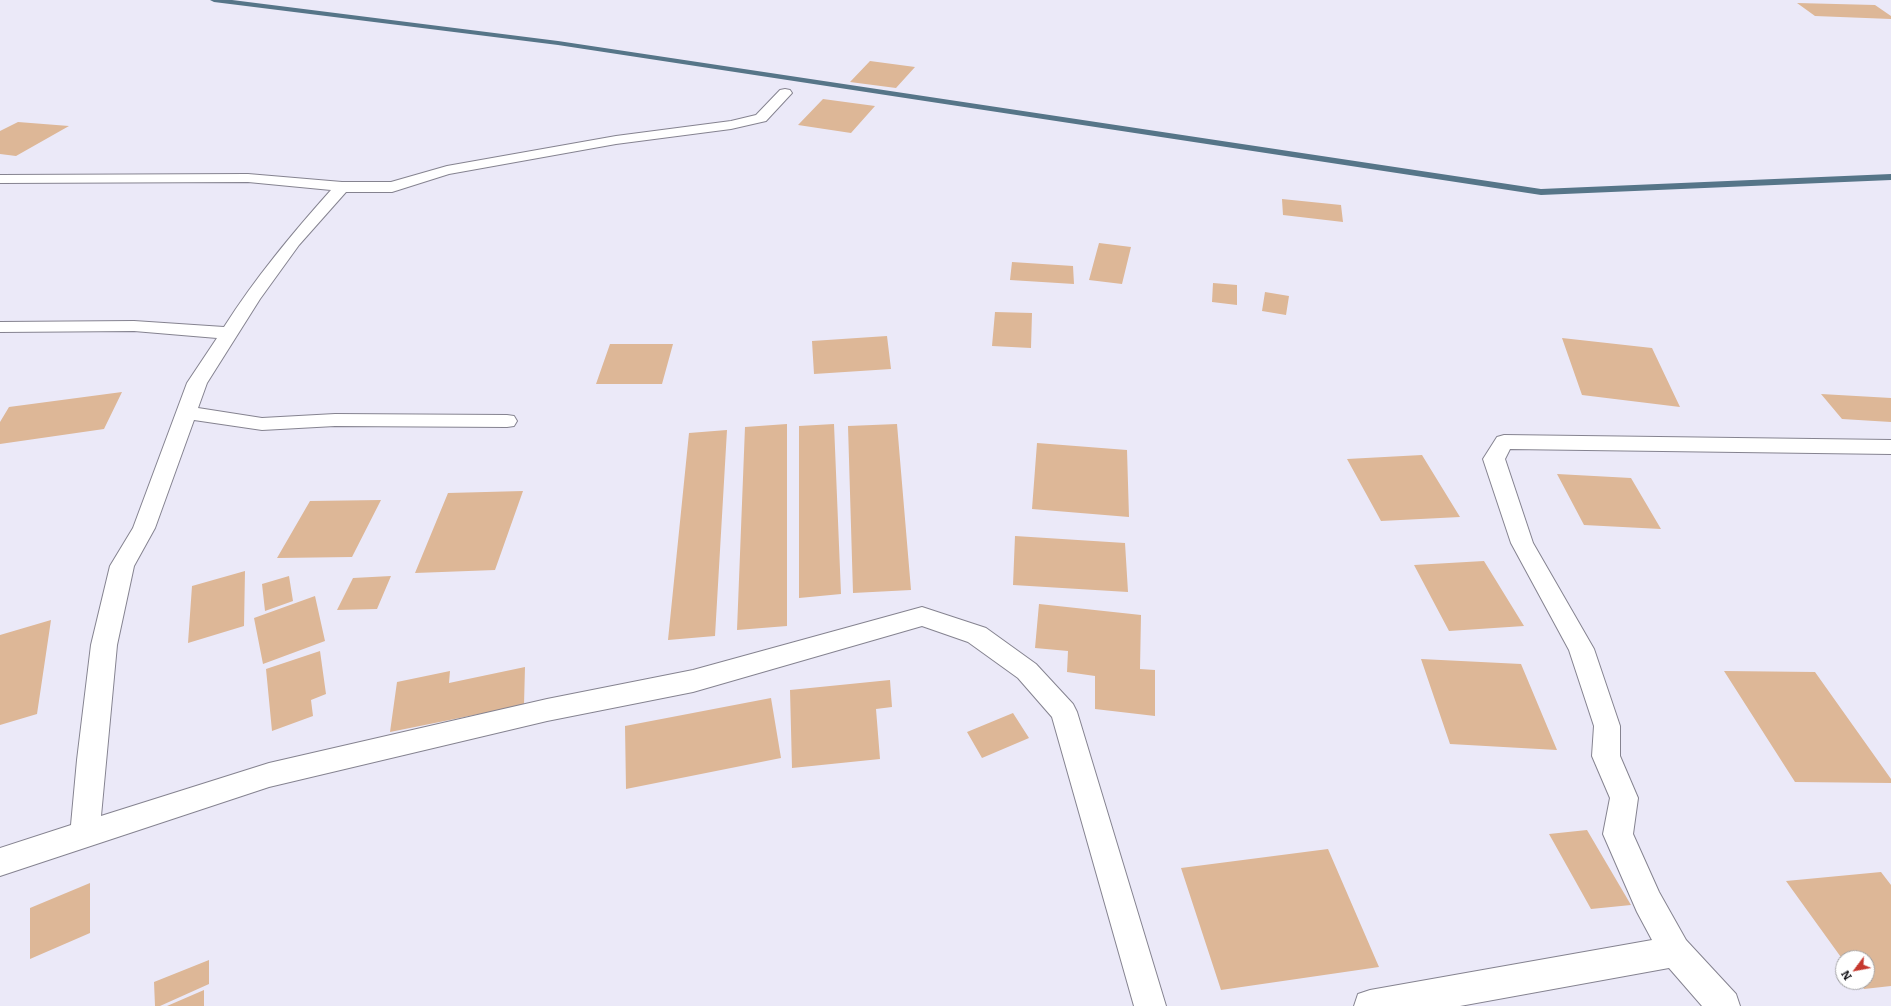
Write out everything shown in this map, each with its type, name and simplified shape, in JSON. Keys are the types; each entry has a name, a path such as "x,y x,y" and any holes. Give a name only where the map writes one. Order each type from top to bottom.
{"street":[{"path":"0,179 248,178 342,187 392,187 447,170 616,140 731,125 761,118 785,93"},
{"path":"85,834 91,760 104,645 122,566 144,528 197,383 252,297 293,242 342,187"},
{"path":"0,327 134,326 230,333"},
{"path":"186,412 262,424 335,420 507,421"},
{"path":"1724,1006 1674,951 1648,902 1618,834 1624,798 1606,756 1607,726 1582,650 1522,543 1494,459 1504,442 1891,447"},
{"path":"0,862 269,775 547,710 693,681 922,616 978,635 1027,671 1064,712 1150,1006"},
{"path":"1370,1006 1490,983 1573,971 1674,951"}],"building":[{"path":"1797,3 1875,5 1891,16 1891,19 1815,16"},
{"path":"870,61 915,67 896,88 850,82"},
{"path":"823,99 875,106 851,133 798,125"},
{"path":"18,122 69,126 16,156 0,154 0,131"},
{"path":"1282,199 1341,205 1343,222 1283,215"},
{"path":"1099,243 1131,247 1122,284 1089,280"},
{"path":"1012,262 1073,266 1074,284 1010,280"},
{"path":"1213,283 1237,285 1237,305 1212,302"},
{"path":"1265,292 1289,296 1286,315 1262,311"},
{"path":"995,312 1032,313 1031,348 992,346"},
{"path":"887,336 891,369 814,374 812,341"},
{"path":"1562,338 1652,348 1680,407 1582,395"},
{"path":"610,344 673,344 662,384 596,384"},
{"path":"122,392 104,429 0,444 0,422 9,407"},
{"path":"1821,394 1891,398 1891,422 1842,419"},
{"path":"787,424 787,626 737,630 745,427"},
{"path":"834,424 841,594 799,598 799,426"},
{"path":"897,424 911,590 853,593 848,426"},
{"path":"727,430 715,636 668,640 689,433"},
{"path":"1037,443 1127,450 1129,517 1032,509"},
{"path":"1422,455 1460,517 1381,521 1347,459"},
{"path":"1557,474 1631,478 1661,529 1584,525"},
{"path":"523,491 495,570 415,573 448,493"},
{"path":"381,500 352,557 277,558 310,501"},
{"path":"1015,536 1125,543 1128,592 1013,585"},
{"path":"1484,561 1524,626 1449,631 1414,565"},
{"path":"245,571 244,626 188,643 192,586"},
{"path":"289,576 293,601 265,611 262,584"},
{"path":"391,576 377,609 337,610 353,578"},
{"path":"315,596 325,641 263,664 254,618"},
{"path":"1039,604 1141,615 1140,669 1155,670 1155,716 1095,709 1095,676 1067,672 1068,651 1035,648"},
{"path":"51,620 37,714 0,725 0,635"},
{"path":"320,651 326,694 311,700 313,716 272,731 266,669"},
{"path":"1421,659 1521,664 1557,750 1450,744"},
{"path":"525,667 524,705 390,732 397,682 450,671 449,683"},
{"path":"1724,671 1815,672 1891,779 1891,783 1795,782"},
{"path":"890,680 892,707 876,709 880,759 792,768 790,690"},
{"path":"771,698 781,758 626,789 625,726"},
{"path":"1013,713 1029,738 982,758 967,732"},
{"path":"1587,830 1631,905 1591,909 1549,834"},
{"path":"1328,849 1379,967 1221,990 1181,868"},
{"path":"1881,872 1891,885 1891,986 1875,988 1875,950 1836,950 1786,881"},
{"path":"90,883 90,933 30,959 30,908"},
{"path":"209,960 209,984 160,1006 155,1006 154,982"},
{"path":"204,990 204,1006 167,1006"}],"waterway":[{"path":"214,0 558,43 1541,192 1891,177"}]}
